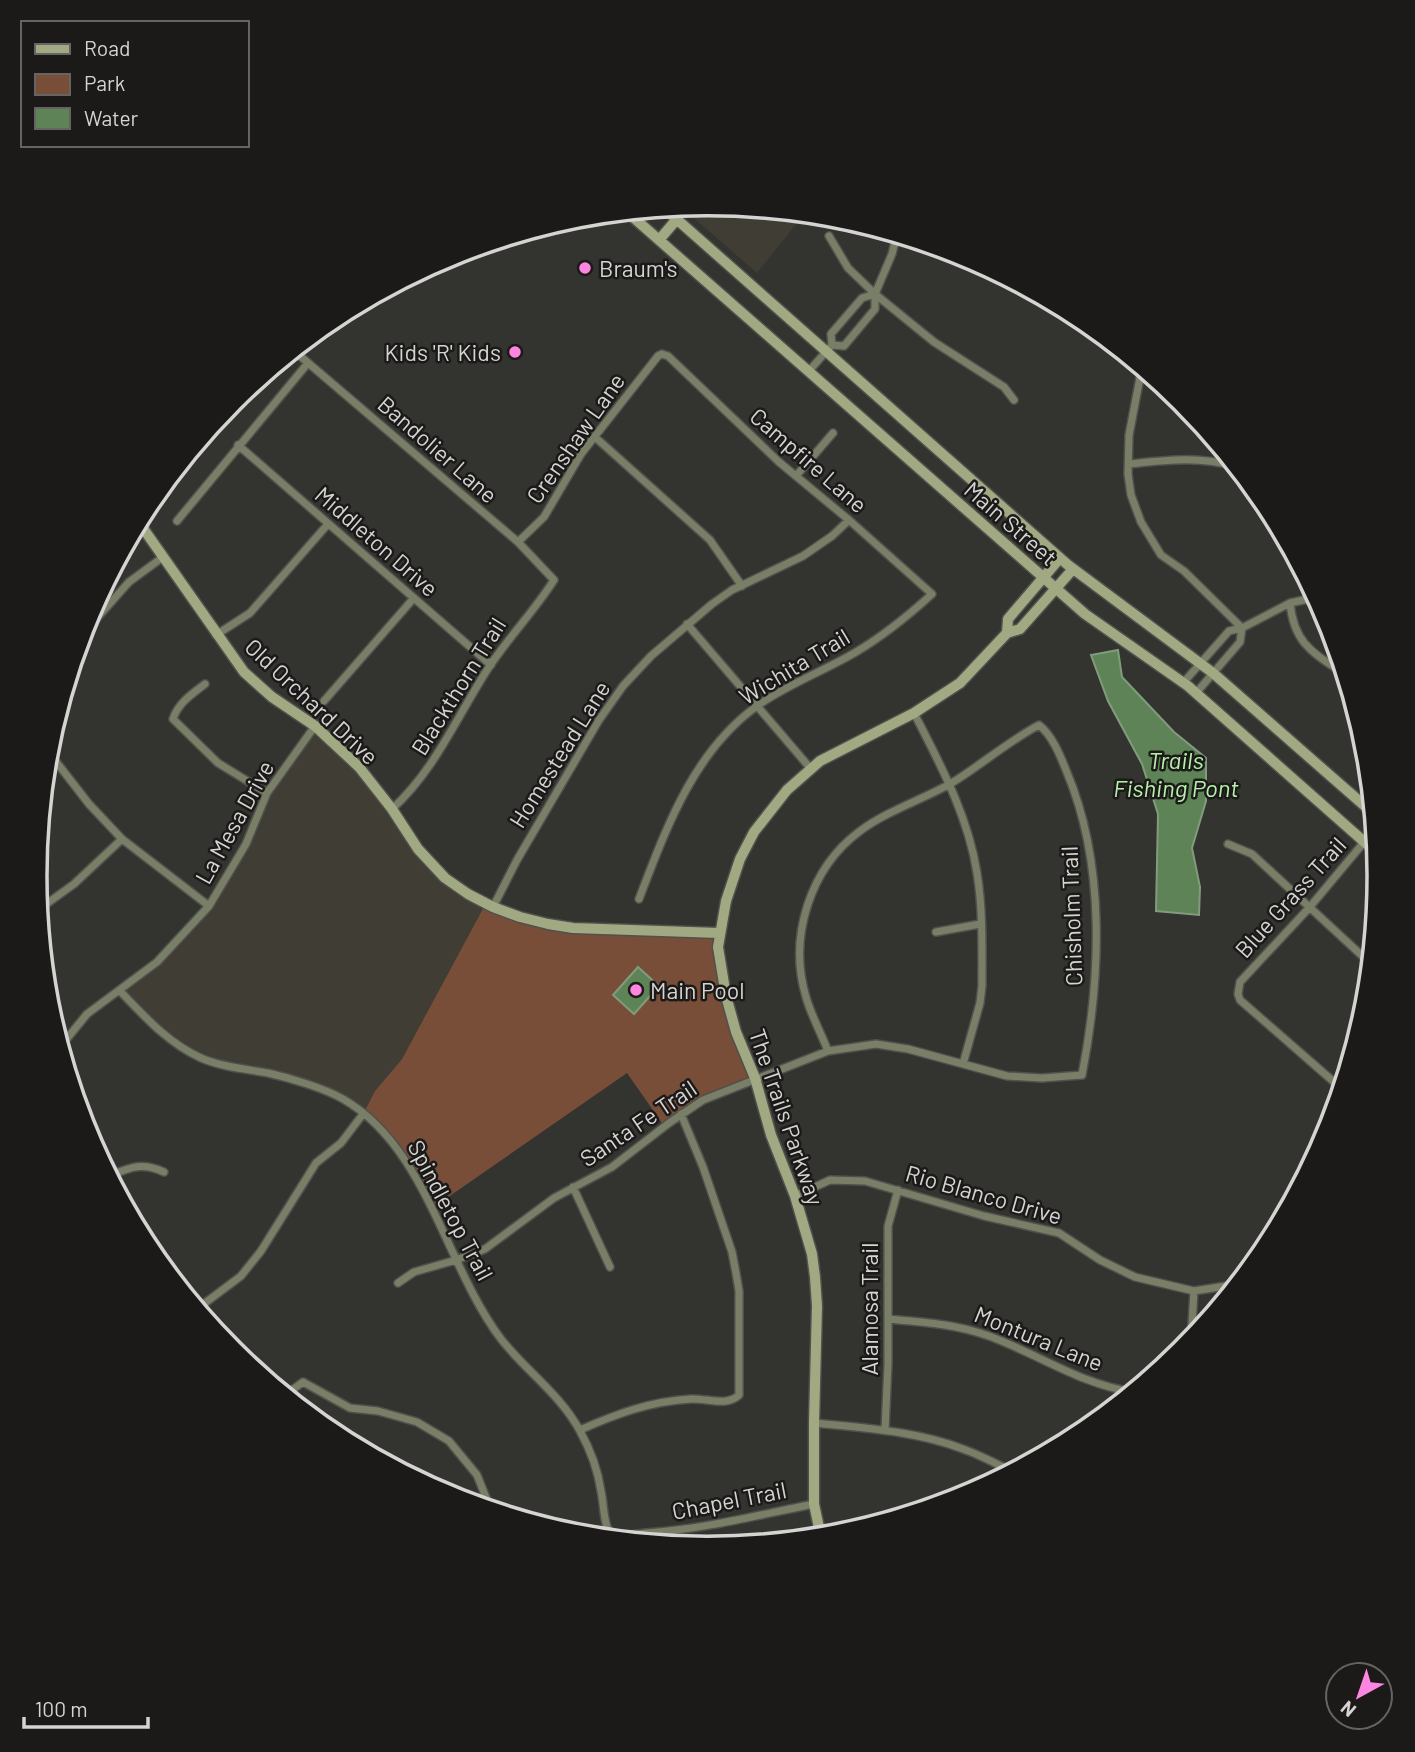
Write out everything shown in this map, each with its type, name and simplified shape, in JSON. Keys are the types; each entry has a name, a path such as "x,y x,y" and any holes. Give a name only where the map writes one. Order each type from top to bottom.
{"street":[{"name":"Main Street","path":"674,217 828,349 1060,558 1213,673 1363,805"},
{"path":"659,240 677,219"},
{"name":"Main Street","path":"636,220 1085,614 1183,683 1367,844"},
{"path":"829,236 848,268 875,294 934,342 1004,387 1014,400"},
{"path":"828,349 844,346 875,309 875,294 895,243"},
{"path":"808,372 828,349 831,334 862,298 875,294"},
{"name":"Crenshaw Lane","path":"518,542 544,517 581,454 662,354"},
{"name":"Campfire Lane","path":"662,354 668,356 740,428 932,594"},
{"name":"Bandolier Lane","path":"301,357 518,542 554,580"},
{"path":"177,521 308,363"},
{"path":"1140,378 1129,435 1131,495 1154,547 1202,587 1242,628"},
{"path":"796,476 833,433"},
{"path":"595,437 710,540 742,586"},
{"name":"Middleton Drive","path":"239,444 491,665"},
{"path":"1129,464 1189,458 1222,463"},
{"name":"Homestead Lane","path":"494,907 517,860 599,720 623,686 651,656 712,604 803,556 832,536 849,520"},
{"path":"216,635 250,613 328,524"},
{"name":"Old Orchard Drive","path":"145,531 244,672 272,697 315,726 359,768 392,809 418,849 445,878 494,907 520,917 573,928 719,933"},
{"path":"103,612 130,582 163,557"},
{"name":"The Trails Parkway","path":"1007,633 1008,620 1060,558"},
{"name":"The Trails Parkway","path":"819,1527 814,1504 816,1286 812,1254 795,1196 771,1135 755,1078 736,1031 722,981 719,933 731,881 754,832 787,790 820,761 914,713 960,683 1007,633 1020,629 1073,569"},
{"name":"Blackthorn Trail","path":"392,809 413,790 435,760 491,665 554,580"},
{"name":"Wichita Trail","path":"639,899 663,835 687,787 710,753 757,706 856,652 902,620 932,594"},
{"path":"324,701 413,599"},
{"path":"1183,683 1229,631 1242,628 1290,603 1307,599"},
{"path":"1290,603 1292,621 1304,645 1334,667"},
{"path":"687,624 811,769"},
{"path":"1196,694 1240,642 1242,628"},
{"path":"205,684 187,698 173,719 218,763 268,793"},
{"path":"914,713 950,784 977,870 982,986 963,1064"},
{"name":"Chisholm Trail","path":"950,784 1039,725 1058,752 1080,802 1091,855 1094,989 1092,1021 1082,1075"},
{"name":"La Mesa Drive","path":"68,1038 87,1014 157,962 209,906 246,844 268,793 315,726"},
{"path":"57,764 89,804 122,839 209,906"},
{"path":"828,1051 806,997 800,971 799,942 810,898 837,853 862,829 950,784"},
{"path":"48,903 74,884 122,839"},
{"name":"Blue Grass Trail","path":"1335,1083 1240,1000 1238,994 1240,982 1309,908 1366,839"},
{"path":"1228,844 1252,854 1363,956"},
{"path":"936,932 980,924"},
{"name":"Spindletop Trail","path":"120,991 152,1025 203,1059 271,1074 342,1099 393,1142 407,1162 456,1260 501,1339 558,1400 580,1430 597,1475 608,1529"},
{"name":"Santa Fe Trail","path":"398,1283 414,1272 485,1249 554,1198 612,1167 681,1114 704,1100 828,1051 876,1044 908,1049 1007,1076 1042,1079 1082,1075"},
{"path":"205,1303 241,1276 261,1251 316,1163 341,1143 363,1114"},
{"path":"580,1430 635,1407 692,1399 729,1401 735,1399 740,1391 737,1352 739,1292 732,1252 703,1167 681,1114"},
{"path":"117,1172 148,1165 164,1172"},
{"name":"Rio Blanco Drive","path":"795,1196 830,1180 865,1181 984,1216 1052,1231 1135,1278 1194,1291 1224,1286"},
{"path":"573,1187 610,1267"},
{"name":"Alamosa Trail","path":"885,1430 888,1226 898,1190"},
{"path":"1192,1324 1194,1291"},
{"name":"Montura Lane","path":"888,1319 964,1328 1000,1341 1080,1379 1122,1389"},
{"path":"293,1389 303,1382 350,1408 378,1411 417,1422 449,1441 477,1475 486,1498"},
{"path":"814,1423 885,1430 963,1449 1002,1467"},
{"name":"Chapel Trail","path":"641,1533 719,1525 814,1504"}],"shaded area":[{"path":"692,216 751,217 798,222 757,273"},
{"path":"315,726 359,767 445,878 486,903 402,1059 375,1091 363,1114 342,1099 302,1084 203,1059 179,1046 120,991 157,962 209,906 232,870 268,793"}],"green space":[{"path":"486,903 548,924 719,933 722,979 755,1078 703,1100 664,1126 627,1073 431,1209 407,1162 363,1114 375,1091 402,1059"}],"water":[{"name":"Trails Fishing Pont","path":"1118,650 1122,677 1174,732 1206,758 1206,801 1192,848 1200,887 1199,915 1156,911 1158,814 1142,764 1108,701 1091,655"},
{"name":"Main Pool","path":"638,967 659,986 634,1014 613,995"}],"place":[{"name":"Braum's","path":"585,268"},
{"name":"Kids 'R' Kids","path":"515,352"},
{"name":"Main Pool","path":"636,990"}]}
